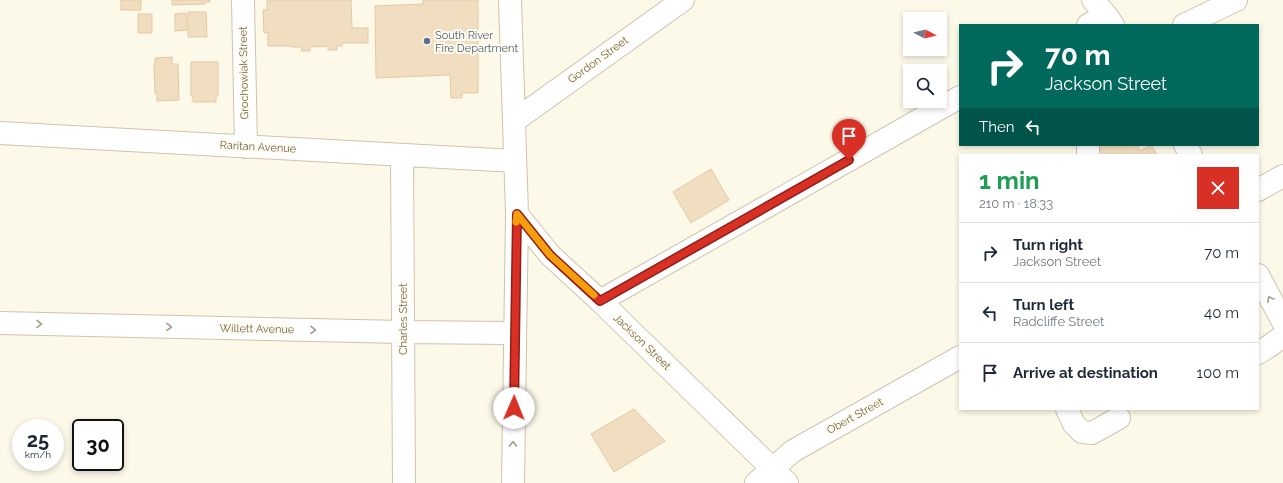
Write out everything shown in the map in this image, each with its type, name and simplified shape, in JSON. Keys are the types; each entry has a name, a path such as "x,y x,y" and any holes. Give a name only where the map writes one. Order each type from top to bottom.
{"street":[{"name":"Grochowiak Street","path":"243,0 246,146"},
{"path":"510,0 517,214 513,483"},
{"name":"Gordon Street","path":"514,120 683,0"},
{"path":"1186,24 1236,0"},
{"path":"600,301 959,98"},
{"name":"Raritan Avenue","path":"0,133 515,161"},
{"name":"Charles Street","path":"402,155 404,483"},
{"path":"1259,189 1283,176"},
{"name":"Jackson Street","path":"517,214 550,255 600,301 780,476"},
{"path":"1259,277 1283,322"},
{"name":"Willett Avenue","path":"0,323 515,333"},
{"path":"1259,352 1283,336"},
{"name":"Obert Street","path":"756,483 780,476 793,451 959,358"},
{"path":"1067,410 1074,424 1082,432 1092,433 1119,418"}],"building":[{"path":"121,0 141,0 141,10 121,10"},
{"path":"172,0 210,0 210,2 205,2 205,4 172,5"},
{"path":"267,0 351,0 352,28 368,28 368,43 342,43 342,46 336,46 337,50 328,50 328,46 310,47 310,51 302,51 301,47 268,46 268,32 264,33 263,10 267,10"},
{"name":"South River Fire Department","path":"423,0 478,0 478,93 462,93 462,98 451,98 450,75 376,78 375,6 423,4"},
{"path":"188,12 206,12 207,37 188,37"},
{"path":"186,13 187,30 175,31 175,14"},
{"path":"138,14 152,14 152,33 138,33"},
{"path":"172,57 172,64 178,64 179,100 157,101 157,94 155,94 155,58"},
{"path":"191,62 218,62 218,96 216,96 216,102 193,102 193,96 191,96"},
{"path":"1098,146 1138,146 1140,151 1152,146 1156,154 1102,154"},
{"path":"711,169 729,200 691,223 673,192"},
{"path":"634,409 665,441 614,472 591,434"}],"slow traffic":[{"path":"516,222 517,214 521,221 550,255 594,295"}],"place":[{"name":"South River Fire Department","path":"427,41"}],"route":[{"path":"514,408 517,214 521,221 550,255 600,301 849,160"}]}
